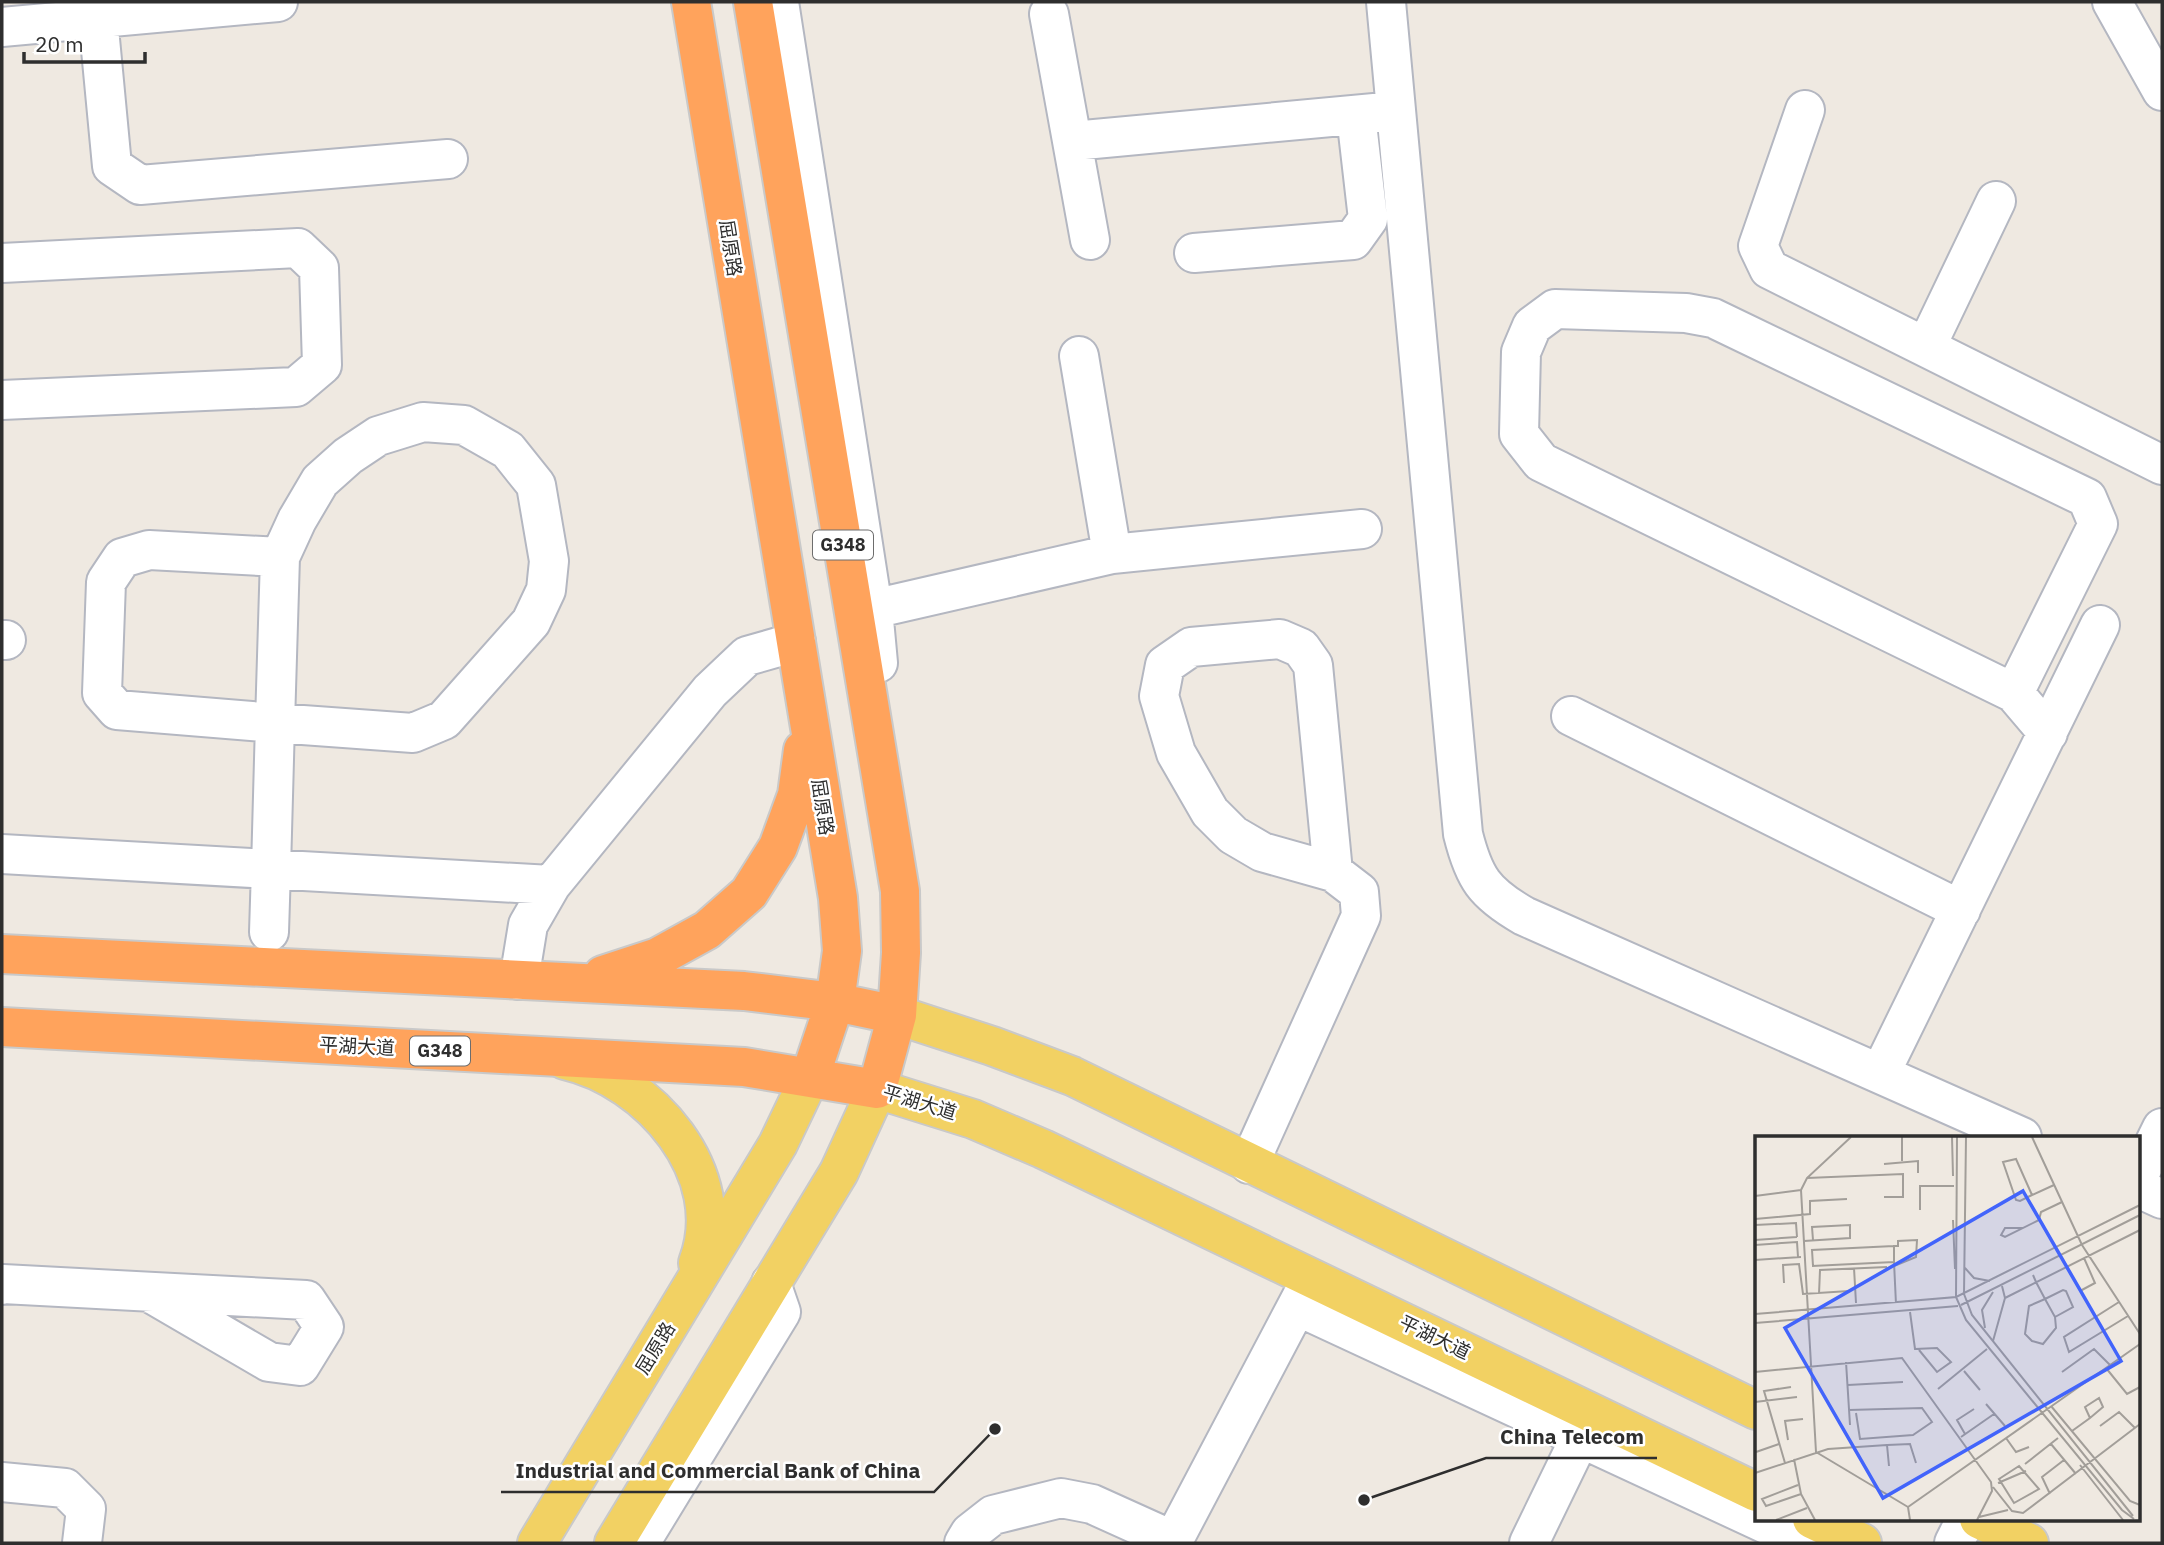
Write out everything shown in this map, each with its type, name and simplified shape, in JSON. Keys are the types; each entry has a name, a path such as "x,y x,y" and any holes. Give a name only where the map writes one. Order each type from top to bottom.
{"highway":[{"name":"屈原路","path":"691,2 838,898 842,951 835,1002 810,1077"},
{"name":"G348","path":"753,2 900,891 901,953 897,1016 877,1089"},
{"path":"537,981 609,974 659,957 707,930 749,893 778,847 797,794 804,739 803,682"},
{"path":"2,954 744,991 835,1002 897,1016"},
{"name":"平湖大道","path":"2,1027 744,1067 877,1089"}],"main road":[{"path":"897,1016 992,1046 1072,1076 1755,1410"},
{"path":"549,1056 587,1065 624,1085 655,1109 680,1140 699,1178 706,1217 700,1257 685,1297"},
{"name":"屈原路","path":"537,1543 778,1144 810,1077"},
{"path":"614,1543 839,1171 877,1089"},
{"name":"平湖大道","path":"877,1089 973,1119 1043,1149 1304,1292 1755,1492"},
{"path":"1814,1520 1863,1543"},
{"path":"1981,1520 2029,1543"}],"street":[{"path":"2,27 122,11 278,2"},
{"path":"779,2 873,609 900,891"},
{"path":"1386,2 1462,834 1469,858 1481,882 1501,902 1524,916 2020,1136"},
{"path":"2112,2 2162,91"},
{"path":"122,11 112,166 140,185 448,159"},
{"path":"1049,14 1090,240"},
{"path":"1805,110 1758,246 1769,269 2162,465"},
{"path":"1073,141 1396,111"},
{"path":"1194,253 1353,240 1367,219 1356,115"},
{"path":"1926,347 1996,201"},
{"path":"2,263 298,247 319,268 322,365 296,387 2,400"},
{"path":"2014,692 2098,524 2087,498 1713,318 1686,313 1555,309 1532,326 1521,352 1519,434 1541,462 2014,692 2048,733"},
{"path":"1079,356 1112,554"},
{"path":"269,932 271,869 275,723 280,557 297,520 320,481 348,456 378,436 423,422 464,425 508,450 536,485 549,561 546,590 531,622 444,720 413,733 275,723 117,710 102,693 106,582 122,558 149,550 280,557"},
{"path":"873,609 1112,554 1362,529"},
{"path":"1880,1074 2100,625"},
{"path":"1250,1164 1361,916 1359,892 1333,873 1262,852 1233,835 1210,812 1176,753 1159,696 1165,665 1191,647 1280,639 1301,648 1313,665 1333,873"},
{"path":"537,981 528,925 551,885 710,691 747,656 796,642"},
{"path":"1570,716 1961,910"},
{"path":"2,854 551,885"},
{"path":"2140,1173 2162,1128"},
{"path":"2140,1189 2162,1199"},
{"path":"640,1543 781,1312 771,1283"},
{"path":"2,1285 149,1292"},
{"path":"964,1543 970,1533 993,1515 1061,1498 1092,1504 1173,1542 1304,1292 1581,1436 1755,1518"},
{"path":"1529,1543 1581,1436"},
{"path":"2,1482 65,1488 86,1509 82,1543"},
{"path":"1758,1520 1807,1543"},
{"path":"1954,1543 1966,1520"}],"place":[{"name":"Industrial and Commercial Bank of China","path":"995,1429"},
{"name":"China Telecom","path":"1364,1500"}]}
